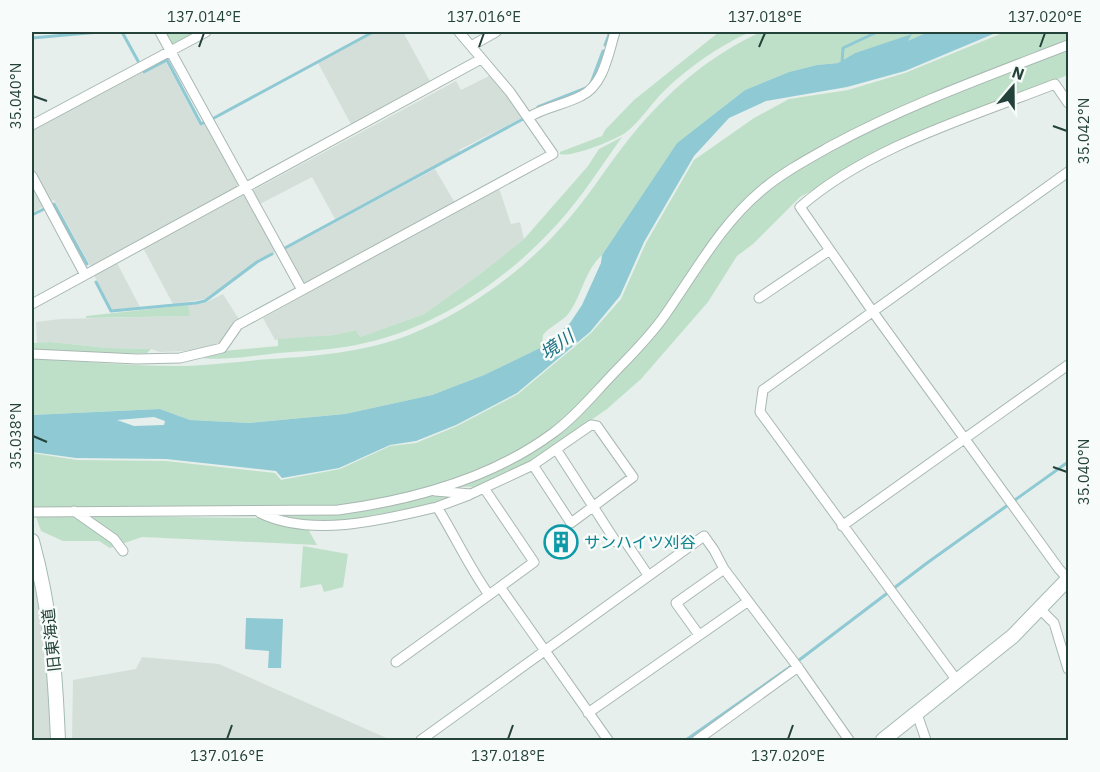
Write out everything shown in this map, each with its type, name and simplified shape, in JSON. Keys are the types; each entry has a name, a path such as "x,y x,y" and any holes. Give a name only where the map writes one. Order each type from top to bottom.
{"street":[{"path":"160,32 302,290"},
{"path":"32,125 206,32"},
{"path":"32,354 146,359 180,358 222,348 238,325 553,154 529,117 459,32"},
{"path":"471,46 496,32"},
{"path":"529,117 591,90 600,79 615,32"},
{"path":"32,512 338,510 387,503 433,491 484,472 553,434 571,418 652,332 720,232 742,207 764,188 844,139 927,99 1068,45"},
{"path":"32,304 481,59"},
{"path":"883,741 1013,636 1068,579 965,440 800,207 816,193 856,168 910,141 1055,84 1068,103"},
{"path":"958,682 760,412 763,390 1068,172"},
{"path":"32,176 85,275"},
{"path":"759,298 830,250"},
{"path":"842,526 1068,365"},
{"path":"256,512 279,522 352,524 384,520 437,507 533,465 591,425 597,426 633,477 571,522 533,465"},
{"path":"556,449 616,542"},
{"path":"396,662 534,562 484,488"},
{"path":"433,491 471,494"},
{"path":"437,507 454,534 471,569 489,595"},
{"path":"74,511 114,539 123,551"},
{"path":"421,741 704,536 747,602 796,664 849,741"},
{"name":"旧東海道","path":"32,541 45,589 50,620 58,741"},
{"path":"627,544 648,575"},
{"path":"699,635 676,603 724,569"},
{"path":"500,587 608,741"},
{"path":"588,713 747,602"},
{"path":"1041,609 1054,623 1068,669"},
{"path":"697,741 796,664"},
{"path":"917,714 926,741"}],"shaded area":[{"path":"376,32 403,32 431,83 352,126 318,63"},
{"path":"166,62 200,126 205,123 238,184 237,188 91,267 54,200 50,202 32,168 32,130 141,71 143,74"},
{"path":"491,75 524,117 459,150 460,152 335,219 312,177 260,204 252,191 456,81 461,90"},
{"path":"435,169 455,203 306,284 301,283 284,250"},
{"path":"32,183 44,206 32,213"},
{"path":"499,188 511,224 520,222 524,239 424,314 360,337 356,330 334,335 275,340 263,318"},
{"path":"242,195 246,196 276,252 257,262 205,299 173,304 143,248"},
{"path":"117,263 140,307 112,310 94,275"},
{"path":"223,294 240,321 215,347 160,352 151,349 37,343 36,322 60,319 189,316 188,305 205,303"},
{"path":"32,560 39,584 54,740 32,740"},
{"path":"142,657 219,664 391,740 72,740 73,680 136,669"}],"green space":[{"path":"164,32 199,32 175,45"},
{"path":"719,32 750,32 715,51 682,74 625,133 583,151 560,154 560,152 602,136 634,100"},
{"path":"761,32 928,32 907,42 911,35 855,53 838,63 817,65 789,72 745,90 677,143 596,261 569,313 543,335 542,347 484,375 432,395 345,414 249,423 190,420 160,409 32,415 32,359 176,366 324,355 392,341 450,316 489,292 525,264 541,248 577,209 632,135 690,76 724,52"},
{"path":"1005,32 1068,32 1068,75 875,156 800,197 753,244 737,256 708,302 641,379 607,409 531,462 476,487 432,486 365,504 256,508 32,507 32,453 77,460 166,461 275,473 281,480 340,469 390,446 416,443 457,426 518,394 591,333 621,299 646,243 694,160 754,118 789,99 848,90 905,73"},
{"path":"622,137 568,212 528,254 484,289 435,318 383,339 347,347 225,358 198,357 223,351 278,346 278,339 334,335 356,330 360,337 424,314 524,239 588,166 599,149"},
{"path":"188,305 190,316 86,318 86,316"},
{"path":"51,342 108,348 151,349 147,353 116,354 32,351 32,343"},
{"path":"434,495 458,495 401,513 362,520 294,521 282,520 271,515 338,513 388,506"},
{"path":"36,517 258,518 279,525 308,529 317,545 142,537 110,548 99,541 63,541 41,531"},
{"path":"303,546 348,554 343,587 324,592 321,584 300,588"}],"water":[{"name":"境川","path":"928,32 998,32 905,71 847,87 766,101 729,118 694,156 644,242 620,296 590,332 517,393 456,425 416,441 390,445 339,468 282,478 276,471 166,459 76,458 32,452 32,415 160,409 190,420 249,423 345,414 432,395 484,375 542,347 570,323 582,305 601,263 602,255 677,143 745,90 789,72 817,65 838,63 855,53 912,34 908,41","holes":["154,417 165,421 164,425 134,426 117,420"]},
{"path":"246,618 283,619 281,668 268,668 269,651 245,649"}],"waterway":[{"path":"32,38 99,32"},
{"path":"122,32 138,61"},
{"path":"214,118 373,32"},
{"path":"605,45 610,32"},
{"path":"842,63 843,48 877,32"},
{"path":"591,83 603,51"},
{"path":"143,70 144,72 167,60 201,124 205,122"},
{"path":"538,107 586,88"},
{"path":"285,248 523,119"},
{"path":"52,205 54,204 87,264"},
{"path":"32,215 44,209"},
{"path":"96,282 111,311 196,303 205,301 257,262 272,254"},
{"path":"686,740 790,667 927,563 1068,462"}],"place":[{"name":"サンハイツ刈谷","path":"561,542"}]}
